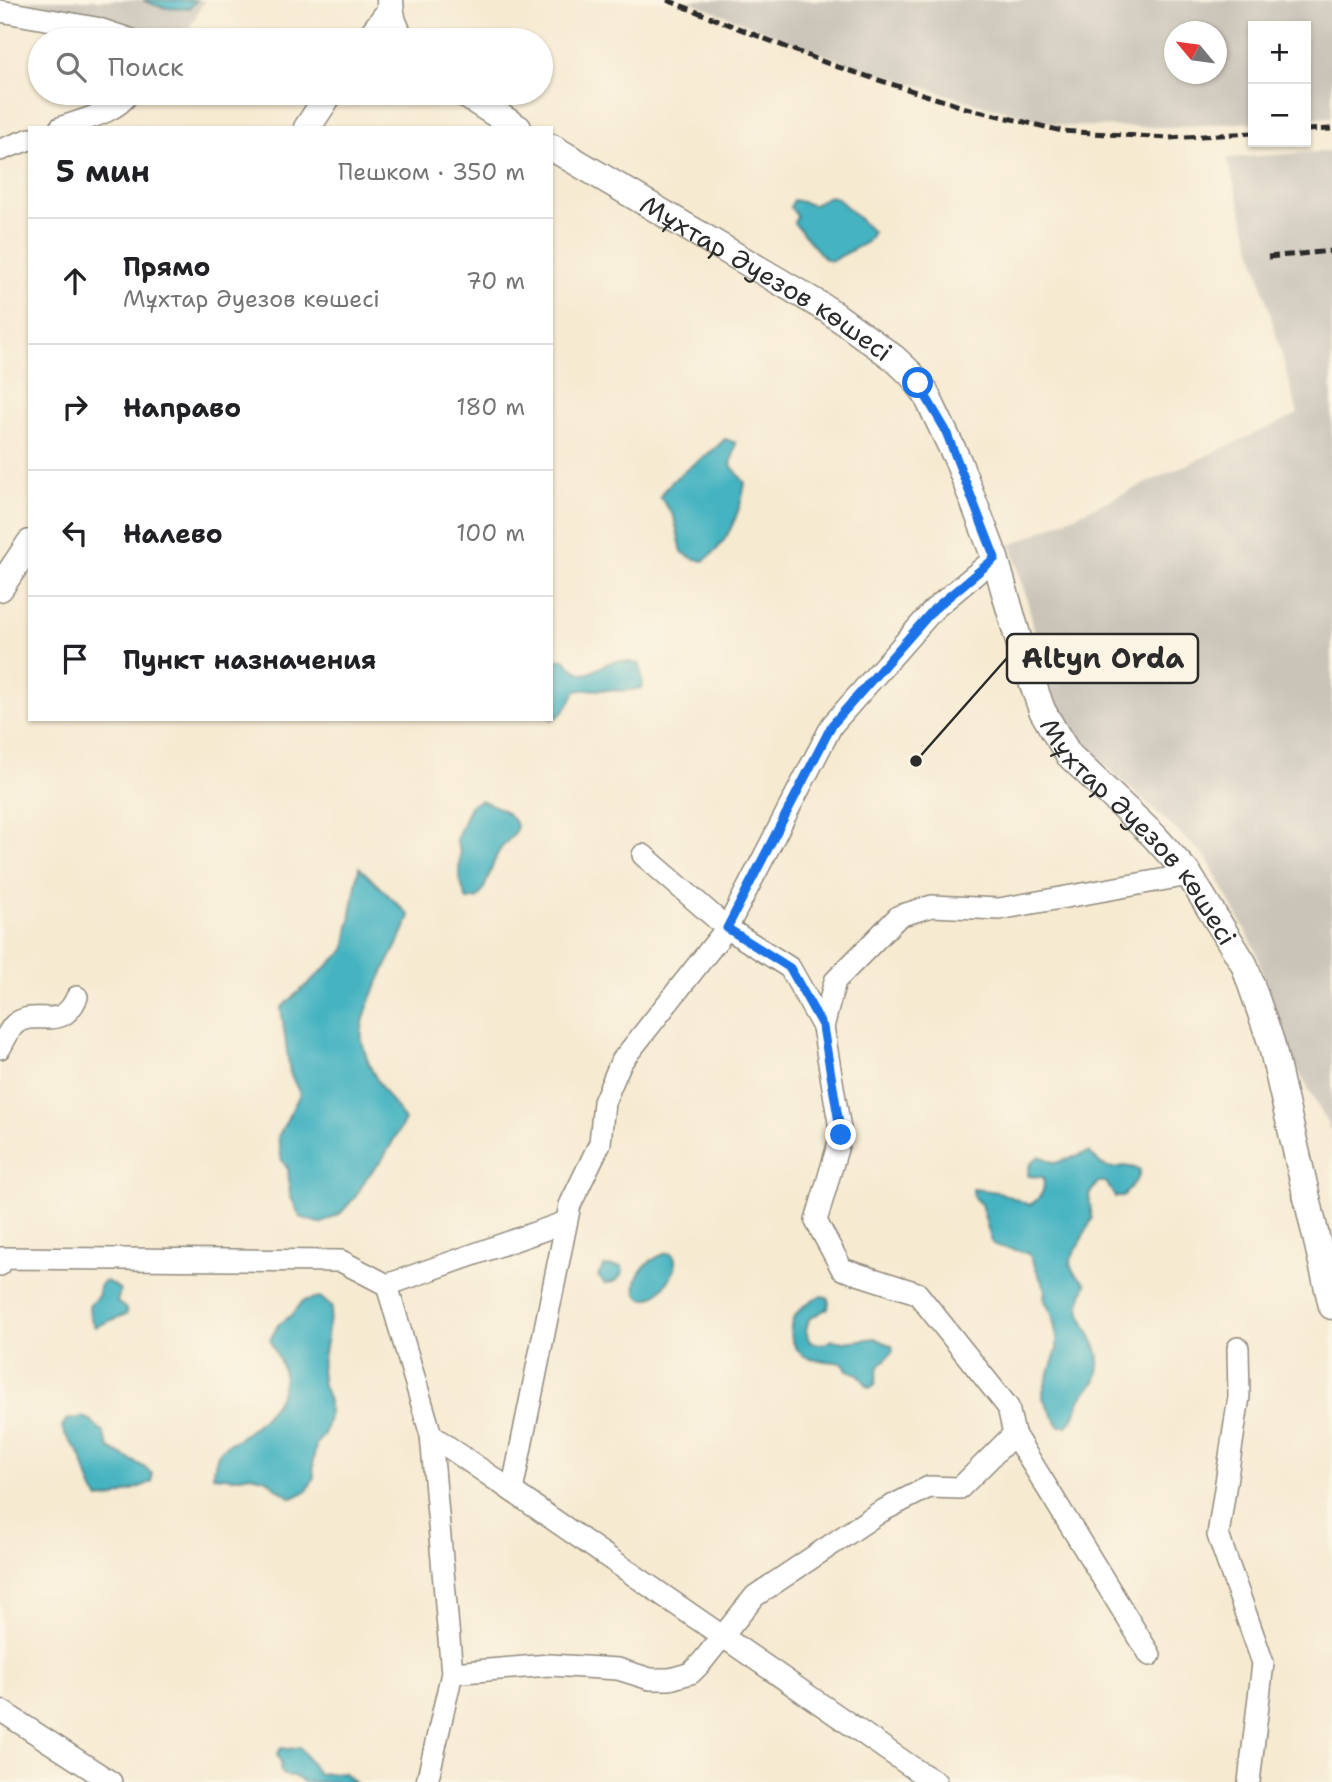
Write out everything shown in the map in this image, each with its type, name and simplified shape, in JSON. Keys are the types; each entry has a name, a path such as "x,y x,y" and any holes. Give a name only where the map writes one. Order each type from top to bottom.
{"street":[{"path":"376,28 390,5"},
{"path":"390,5 396,28"},
{"path":"0,10 96,28"},
{"path":"65,126 116,105"},
{"path":"308,126 322,105"},
{"path":"479,105 506,125"},
{"path":"0,150 28,140"},
{"name":"Мұхтар Әуезов көшесі","path":"553,148 828,310 883,349 903,366 925,392 945,429 995,558 1024,659 1042,710 1069,755 1154,836 1189,875 1244,964 1271,1042 1332,1306"},
{"path":"0,588 28,546"},
{"path":"512,1491 570,1205 600,1143 604,1102 621,1062 727,928 832,725 934,609 995,558"},
{"path":"643,855 727,928 790,968 823,1027 841,1135 816,1221 842,1269 917,1293 1009,1407 1014,1434 1150,1656"},
{"path":"823,1027 835,981 899,916 932,905 999,909 1189,875"},
{"path":"0,1048 15,1024 31,1018 47,1019 65,1015 78,997"},
{"path":"387,1285 566,1222"},
{"path":"1,1261 341,1261 387,1285 431,1435 452,1673 427,1782"},
{"path":"1238,1348 1239,1397 1218,1535 1263,1663 1249,1782"},
{"path":"452,1673 549,1665 618,1669 650,1679 670,1679 691,1673 755,1596 880,1512 929,1487 960,1488 1014,1434"},
{"path":"431,1435 936,1782"},
{"path":"0,1710 111,1782"}],"shaded area":[{"path":"21,0 204,0 190,28 140,28"},
{"path":"687,0 1332,0 1332,117 1311,118 1311,21 1248,21 1248,122 1170,127 1064,126 968,101 832,58"},
{"path":"1332,151 1332,1132 1283,1043 1255,948 1206,857 1076,739 1062,722 1047,684 1011,545 1298,414 1227,158"}],"water":[{"path":"143,0 196,0 190,8 177,9 161,7"},
{"path":"829,196 837,198 873,232 867,242 832,261 825,259 794,223 797,216 790,207 794,200 813,205"},
{"path":"725,439 736,443 731,465 745,483 732,527 719,547 703,561 682,552 674,517 660,497 674,480"},
{"path":"564,659 580,673 586,674 618,661 640,664 643,687 628,690 576,691 563,712 553,719 553,661"},
{"path":"481,800 507,813 517,827 499,851 478,898 467,900 459,878 460,852 456,840 470,806"},
{"path":"359,867 410,916 372,996 362,1027 362,1040 373,1073 405,1120 382,1160 367,1177 356,1196 341,1213 321,1224 300,1217 290,1195 288,1168 282,1161 278,1137 300,1094 290,1073 281,1008 345,950"},
{"path":"1089,1152 1109,1168 1124,1166 1140,1170 1138,1178 1123,1197 1115,1197 1106,1182 1098,1182 1089,1195 1092,1219 1070,1265 1086,1284 1080,1302 1081,1315 1096,1348 1099,1367 1095,1382 1080,1401 1070,1423 1067,1426 1059,1426 1043,1398 1057,1349 1052,1314 1044,1299 1045,1289 1030,1255 992,1243 981,1204 974,1198 973,1189 999,1192 1029,1205 1037,1200 1044,1186 1043,1177 1028,1176 1029,1167 1034,1160 1040,1156 1055,1163"},
{"path":"667,1253 673,1254 675,1261 671,1277 657,1294 647,1299 640,1297 636,1291 636,1282 641,1271 651,1261"},
{"path":"604,1266 622,1267 623,1273 616,1281 605,1284 598,1276"},
{"path":"106,1281 120,1291 117,1302 126,1309 127,1314 95,1327 89,1306 99,1295 100,1285"},
{"path":"820,1296 827,1297 828,1308 809,1319 806,1330 809,1341 821,1344 832,1340 844,1342 875,1338 892,1346 893,1351 878,1368 875,1385 869,1388 858,1374 847,1370 844,1364 811,1359 796,1347 791,1336 792,1321 806,1304"},
{"path":"320,1297 332,1307 321,1370 329,1401 329,1417 325,1432 316,1445 314,1477 307,1491 292,1498 267,1479 251,1475 234,1478 213,1476 216,1460 222,1449 247,1433 262,1419 281,1393 284,1375 270,1340 278,1325 292,1315 303,1301"},
{"path":"82,1417 90,1420 103,1432 109,1448 146,1468 152,1474 152,1482 115,1497 99,1499 78,1451 66,1437 62,1427 66,1420"},
{"path":"300,1747 318,1774 343,1772 354,1782 304,1782 284,1775 277,1755 281,1748"}],"railway":[{"path":"667,0 829,64 966,108 1062,131 1168,138 1248,133"},
{"path":"1311,130 1332,129"},
{"path":"1268,257 1332,251"}],"place":[{"name":"Altyn Orda","path":"916,761"}],"route":[{"path":"841,1135 823,1027 790,968 727,928 832,725 934,609 995,558 945,429 918,383"}]}
